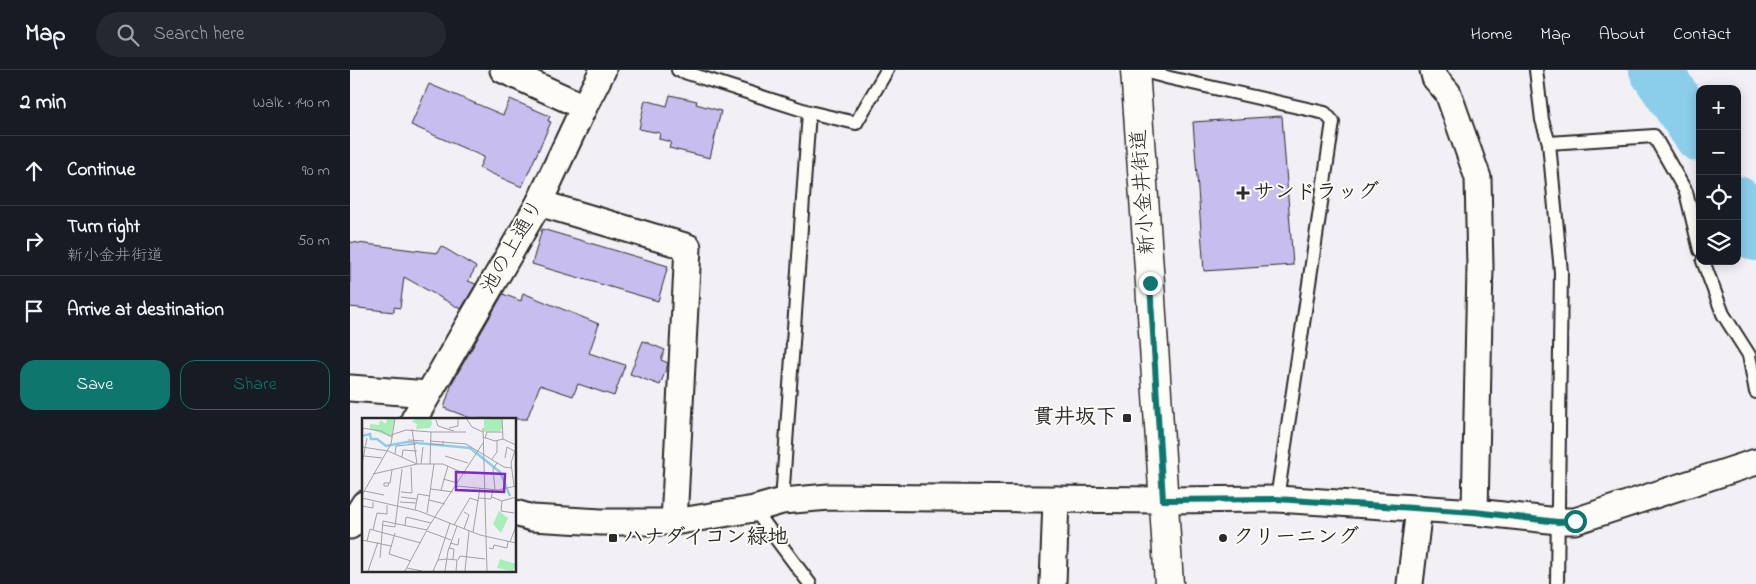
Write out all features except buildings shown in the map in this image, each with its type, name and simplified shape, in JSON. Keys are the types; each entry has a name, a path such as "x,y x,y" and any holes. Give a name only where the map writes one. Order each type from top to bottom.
{"main road":[{"name":"新小金井街道","path":"1135,70 1150,273 1169,584"}],"street":[{"path":"503,70 584,106"},
{"name":"池の上通り","path":"415,418 539,203 584,106 604,70"},
{"path":"1433,70 1435,78 1448,93 1478,178 1480,267 1475,512"},
{"path":"539,203 688,247 674,522"},
{"path":"350,388 428,394"},
{"path":"516,513 532,518 600,522 674,522 754,509 782,501 857,496 1163,500 1276,499 1475,512 1558,522 1575,521 1756,462"},
{"path":"1053,584 1056,499"},
{"path":"350,526 362,507"},
{"path":"1410,584 1419,508"}],"lane":[{"path":"678,70 809,112 856,123 888,70"},
{"path":"1140,70 1325,113 1333,122 1276,499"},
{"path":"1536,70 1542,120 1549,143 1561,272 1557,584"},
{"path":"782,501 809,112"},
{"path":"1549,143 1654,136 1686,192 1696,233"},
{"path":"1705,265 1723,314 1749,355 1756,392"},
{"path":"754,509 810,584"}],"waterway":[{"path":"1655,70 1696,130"},
{"path":"1741,209 1756,235"}],"place":[{"name":"サンドラッグ","path":"1243,193"},
{"name":"貫井坂下","path":"1127,418"},
{"name":"ハナダイコン緑地","path":"613,538"},
{"name":"クリーニング","path":"1223,538"}],"route":[{"path":"1150,283 1163,500 1276,499 1475,512 1558,522 1575,521"}]}
